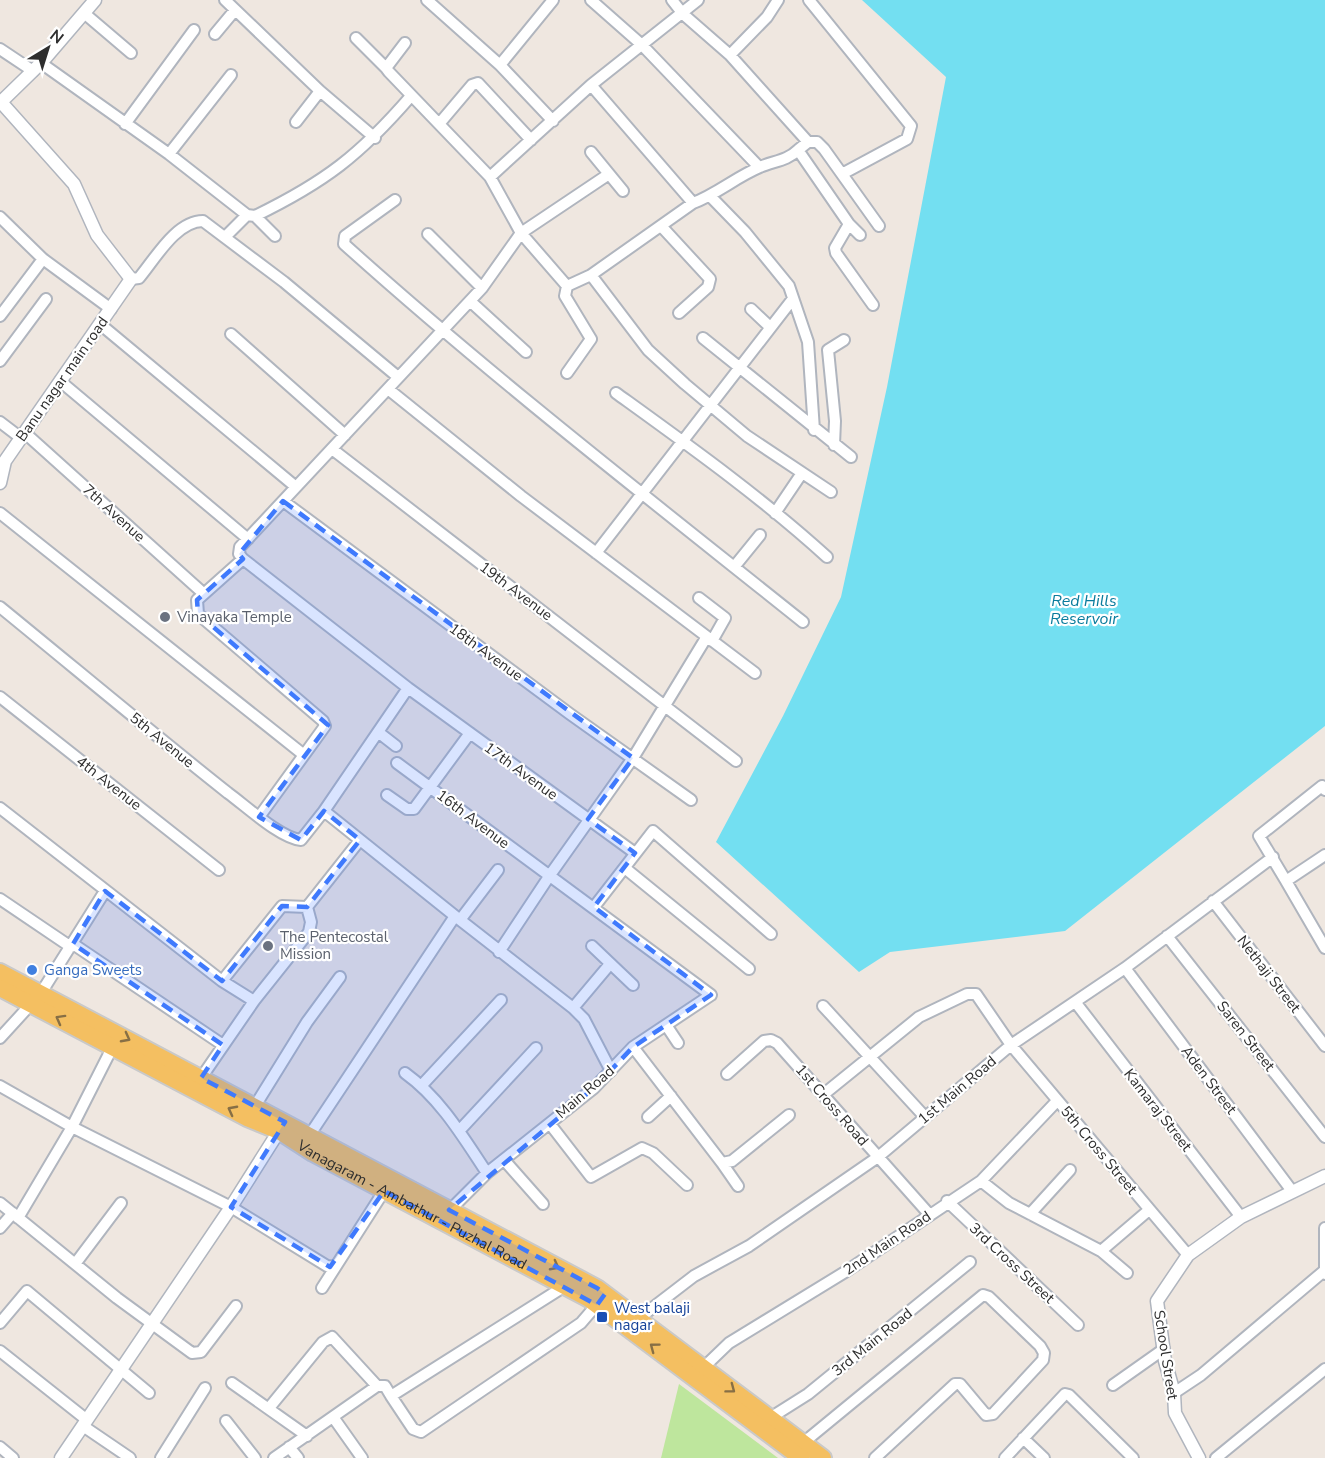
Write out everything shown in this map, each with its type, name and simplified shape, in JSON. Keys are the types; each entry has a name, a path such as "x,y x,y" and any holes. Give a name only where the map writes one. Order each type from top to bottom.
{"main road":[{"path":"0,972 36,998 255,1106 304,1138"},
{"name":"Vanagaram - Ambathur - Puzhal Road","path":"0,988 36,998 112,1048 247,1118 304,1138 638,1318 770,1418 802,1450"},
{"name":"Vanagaram - Ambathur - Puzhal Road","path":"304,1138 384,1191 445,1215 565,1286 601,1299 802,1450 823,1458"}],"street":[{"path":"95,0 37,67 1,102 38,147 74,184 97,235 131,279 139,278 177,232 192,221 203,221 284,282 398,377"},
{"path":"225,0 320,91 375,138"},
{"path":"427,0 500,65 553,121"},
{"path":"591,0 642,45 759,167"},
{"path":"672,0 683,14 730,55 808,142"},
{"path":"490,177 591,85 698,0"},
{"path":"809,0 911,126 908,139 843,174"},
{"path":"500,65 550,1"},
{"path":"730,55 767,17 776,1"},
{"path":"215,34 235,10"},
{"path":"84,14 131,53"},
{"path":"125,124 195,30"},
{"path":"356,38 490,177 521,232 567,286"},
{"path":"386,68 405,43"},
{"path":"0,50 37,67 125,124 169,154 275,236"},
{"path":"169,154 231,75"},
{"path":"439,124 472,86 478,83 531,140"},
{"path":"591,85 693,203"},
{"path":"296,122 320,91"},
{"path":"225,237 251,216 318,183 375,138 411,96"},
{"path":"567,286 591,274 662,227 693,203 711,197 759,167 792,156 808,142 816,142 825,149 879,226"},
{"path":"798,150 849,224 860,235"},
{"path":"591,153 623,190"},
{"path":"259,817 325,726 323,721 204,621 196,608 197,600 243,559 238,554 240,547 482,288 521,232 609,174"},
{"path":"711,197 745,232 789,286 808,342 814,430"},
{"path":"395,200 342,240 441,331 803,622"},
{"path":"0,218 44,259 111,309"},
{"path":"849,224 836,253 873,305"},
{"path":"662,227 711,280 708,287 679,313"},
{"path":"428,234 482,288"},
{"path":"0,316 44,259"},
{"path":"591,274 648,350 685,384 747,436 831,492"},
{"name":"Banu nagar main road","path":"0,483 5,461 131,279"},
{"path":"567,286 565,296 591,339 567,373"},
{"path":"0,361 46,299"},
{"path":"596,553 792,300"},
{"path":"470,301 526,352"},
{"path":"751,309 770,327"},
{"path":"100,324 296,487"},
{"path":"231,334 345,435"},
{"path":"703,338 742,367 814,430 851,457"},
{"path":"834,445 835,421 828,350 844,340"},
{"path":"60,381 248,538"},
{"path":"388,389 596,553 755,673"},
{"path":"616,393 684,442 775,513 826,557"},
{"name":"7th Avenue","path":"0,422 23,435 204,593"},
{"name":"19th Avenue","path":"332,449 736,760"},
{"path":"775,513 802,473"},
{"name":"18th Avenue","path":"283,501 570,714 691,800"},
{"path":"0,513 304,755"},
{"path":"734,567 760,535"},
{"name":"17th Avenue","path":"243,559 408,688 635,853"},
{"path":"499,952 549,875 633,758 709,639 725,618 699,598"},
{"name":"5th Avenue","path":"0,607 154,735 259,817 293,839 301,840 324,811"},
{"path":"408,688 324,811 499,952 573,1008 584,1019 611,1071"},
{"name":"4th Avenue","path":"0,697 219,870"},
{"path":"378,732 396,746"},
{"path":"387,795 411,811 431,788 470,733"},
{"name":"16th Avenue","path":"397,763 711,994"},
{"path":"1324,787 1259,836 1325,948"},
{"path":"0,808 222,981 254,1001"},
{"path":"594,907 626,869 635,853 653,831 771,934"},
{"path":"307,907 360,840"},
{"path":"1286,881 1325,855"},
{"name":"1st Main Road","path":"638,1318 694,1276 749,1246 878,1157 1011,1045 1076,1003 1273,858"},
{"path":"626,869 749,969"},
{"path":"304,1138 458,918 498,870"},
{"path":"0,1038 36,998 72,946 105,891"},
{"path":"0,900 223,1045"},
{"name":"Nethaji Street","path":"1213,901 1325,1046"},
{"path":"222,981 282,906 307,907"},
{"path":"201,1078 254,1001 309,932 311,922 307,907"},
{"name":"Saren Street","path":"1167,936 1325,1137"},
{"path":"592,946 633,985"},
{"path":"573,1008 610,964"},
{"name":"Aden Street","path":"1125,968 1292,1191"},
{"path":"255,1106 307,1022 340,977"},
{"name":"Main Road","path":"445,1215 487,1173 550,1124 611,1071 633,1047 711,994"},
{"name":"5th Cross Street","path":"824,1094 919,1017 967,994 976,994 982,999 1011,1045 1188,1255"},
{"path":"422,1085 501,1000"},
{"name":"Kamaraj Street","path":"1076,1003 1241,1217"},
{"path":"823,1006 925,1117"},
{"path":"666,1025 678,1043"},
{"name":"1st Cross Road","path":"727,1074 764,1041 771,1040 824,1094 929,1214"},
{"path":"633,1047 738,1186"},
{"path":"0,1228 16,1215 72,1127 112,1048"},
{"path":"459,1131 536,1048"},
{"path":"405,1073 422,1085 459,1131 487,1173"},
{"path":"0,1086 72,1127 231,1208 327,1266 335,1267"},
{"path":"648,1117 671,1096"},
{"name":"2nd Main Road","path":"703,1368 729,1343 845,1272 981,1181 1058,1101"},
{"path":"722,1163 732,1161 789,1115"},
{"path":"550,1124 591,1177 642,1148 653,1153 687,1185"},
{"path":"61,1458 231,1208 279,1131"},
{"path":"505,1161 543,1204"},
{"path":"1030,1214 1070,1170"},
{"path":"1188,1255 1241,1217 1325,1176"},
{"path":"981,1181 1009,1203 1101,1251 1127,1273"},
{"path":"322,1288 384,1191"},
{"name":"3rd Cross Street","path":"947,1202 1078,1325"},
{"path":"0,1203 152,1324 197,1354 236,1306"},
{"path":"75,1264 122,1203"},
{"path":"1101,1251 1149,1210"},
{"path":"1174,1393 1202,1375 1324,1273 1325,1227"},
{"name":"School Street","path":"1188,1255 1157,1301 1164,1349 1174,1393 1175,1413 1199,1458"},
{"name":"3rd Main Road","path":"770,1418 808,1394 970,1262"},
{"path":"391,1396 565,1286"},
{"path":"0,1323 27,1291 149,1394"},
{"path":"802,1450 983,1295 989,1297 1040,1346 1044,1353 1042,1360 993,1414 986,1416 960,1384 955,1384 875,1458"},
{"path":"274,1458 377,1386 385,1386 412,1429 421,1432 581,1323 601,1299"},
{"path":"269,1408 323,1342 332,1337 377,1386"},
{"path":"1113,1385 1164,1349"},
{"path":"0,1351 130,1458"},
{"path":"1216,1458 1325,1370"},
{"path":"232,1383 307,1436"},
{"path":"161,1458 205,1388"},
{"path":"1005,1458 1065,1394 1069,1395 1133,1458"},
{"path":"333,1417 362,1458"},
{"path":"226,1420 255,1458"},
{"path":"1023,1438 1044,1458"},
{"path":"0,1447 13,1458"},
{"path":"289,1447 298,1458"}],"highlighted area":[{"path":"283,501 633,758 588,819 635,853 594,907 711,995 633,1047 594,1088 449,1210 597,1288 605,1294 597,1305 384,1191 330,1267 231,1207 285,1122 201,1078 223,1045 73,944 105,891 222,981 282,906 307,907 360,840 324,811 301,840 259,817 328,725 198,614 197,600 243,559 239,554"}],"green space":[{"path":"679,1384 778,1458 661,1458"}],"water":[{"name":"Red Hills Reservoir","path":"862,0 1325,0 1325,726 1065,931 890,952 859,972 716,842 783,716 841,597 887,387 946,77"}],"place":[{"name":"Vinayaka Temple","path":"165,617"},
{"name":"The Pentecostal Mission","path":"268,946"},
{"name":"Ganga Sweets","path":"32,970"},
{"name":"West balaji nagar","path":"602,1317"}]}
